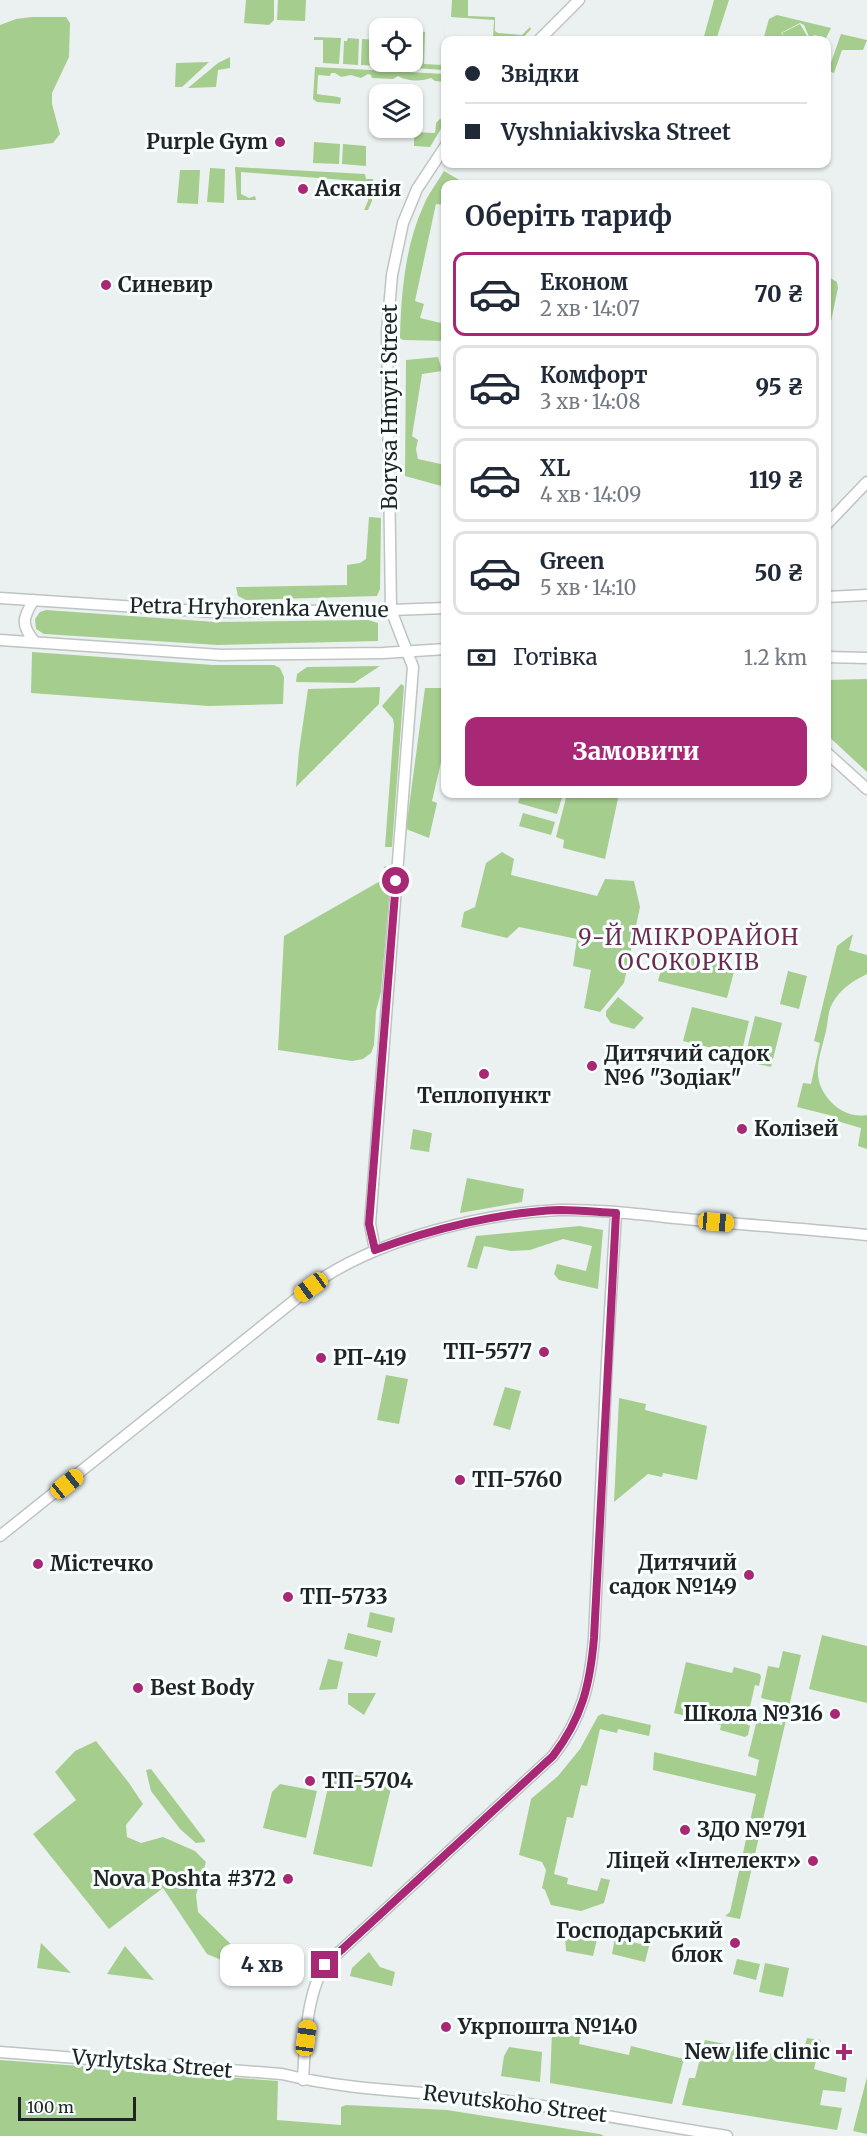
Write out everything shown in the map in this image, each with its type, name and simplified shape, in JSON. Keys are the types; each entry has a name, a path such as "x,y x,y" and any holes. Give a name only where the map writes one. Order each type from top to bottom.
{"street":[{"path":"543,36 579,0"},
{"name":"Borysa Hmyri Street","path":"391,610 387,332 392,275 401,231 412,200 441,153"},
{"path":"831,520 867,482"},
{"path":"831,597 867,595"},
{"name":"Petra Hryhorenka Avenue","path":"0,598 214,612 441,608"},
{"path":"34,600 28,609 25,630 35,642"},
{"path":"375,1250 369,1224 413,667 391,610"},
{"name":"Petra Hryhorenka Avenue","path":"0,640 221,655 324,655 441,649"},
{"path":"831,657 867,658"},
{"path":"831,757 867,789"},
{"path":"0,1536 287,1305 339,1268 390,1244 449,1227 524,1213 559,1210 867,1235"},
{"path":"303,2080 312,1998 318,1977 325,1965 553,1756 566,1740 582,1706 591,1669 594,1638 616,1213"},
{"path":"369,1224 378,1238 390,1244"},
{"name":"Vyrlytska Street","path":"0,2052 282,2074 303,2080"},
{"name":"Revutskoho Street","path":"303,2080 548,2106 727,2136"}],"green space":[{"path":"246,0 274,0 274,20 269,25 244,23"},
{"path":"278,0 306,0 305,21 277,20"},
{"path":"452,0 468,0 468,16 495,17 495,31 498,33 522,35 530,27 531,29 525,36 493,36 494,20 451,17"},
{"path":"714,0 729,0 717,36 704,36"},
{"path":"777,15 831,28 827,36 809,36 804,25 800,23 781,33 783,36 764,36 769,19"},
{"path":"66,17 70,23 69,57 52,93 52,104 60,134 53,143 0,150 0,25 16,19"},
{"path":"800,24 807,36 784,36 782,33"},
{"path":"423,32 425,32 424,64 441,65 441,70 423,69"},
{"path":"841,34 867,40 863,50 842,50 834,73 831,72 831,62"},
{"path":"314,37 341,38 339,64 323,63 323,40 314,40"},
{"path":"348,38 359,39 358,65 343,64 344,41"},
{"path":"362,39 369,39 369,65 361,65"},
{"path":"230,57 230,68 218,70 216,87 188,88 218,63"},
{"path":"209,62 182,87 175,87 176,63"},
{"path":"315,67 369,70 369,72 441,74 441,82 431,78 409,80 398,76 393,79 372,78 368,74 361,78 351,75 341,77 335,73 331,73 330,76 318,75 317,94 341,98 340,104 317,102 313,99"},
{"path":"441,119 441,129 430,147 414,146 414,138 423,138 423,132 435,133 436,123"},
{"path":"314,142 340,144 339,164 313,163"},
{"path":"343,144 366,146 366,166 342,164"},
{"path":"235,167 365,174 366,179 373,179 372,201 368,210 364,210 368,201 370,182 241,172 241,194 249,198 255,196 256,200 237,200"},
{"path":"210,168 225,169 224,203 207,202"},
{"path":"180,170 200,170 198,204 177,203"},
{"path":"444,171 459,180 441,180 441,205 436,204 415,301 424,304 420,318 441,323 441,341 403,340 400,338 401,305 408,254 417,222 430,193"},
{"path":"831,278 837,282 838,288 831,321"},
{"path":"438,357 441,368 441,371 422,374 412,436 418,440 416,449 418,459 441,464 441,486 405,476 406,360"},
{"path":"369,517 381,518 380,589 377,596 246,600 238,596 236,587 347,585 347,565 360,563 366,559"},
{"path":"46,610 215,622 368,620 378,623 378,641 218,645 44,634 36,629 35,619 40,612"},
{"path":"32,652 213,665 274,665 280,668 284,677 283,704 209,706 31,693"},
{"path":"380,666 354,683 296,682 297,674 307,667"},
{"path":"867,679 867,772 831,739 831,680"},
{"path":"401,684 404,686 392,847 385,847 394,725 393,719 382,706"},
{"path":"380,687 379,704 296,787 308,689"},
{"path":"425,688 441,688 441,762 432,801 437,803 429,838 406,829"},
{"path":"520,798 562,798 557,814 518,803"},
{"path":"566,798 618,798 605,859 563,848 564,840 556,837"},
{"path":"523,813 555,822 551,835 519,826"},
{"path":"502,852 514,859 511,875 597,896 605,879 634,881 640,907 624,983 600,1012 584,1008 591,970 573,966 577,939 519,927 507,938 461,927 464,912 475,907 486,863"},
{"path":"387,866 386,882 390,886 381,992 376,1011 374,1045 371,1053 363,1059 352,1061 278,1050 284,936 382,880 384,867"},
{"path":"853,934 849,950 867,955 867,974 843,990 831,1007 819,1061 818,1078 821,1087 833,1104 853,1115 867,1115 867,1149 858,1146 861,1128 837,1121 837,1117 797,1107 803,1083 811,1084 820,1043 814,1041 837,946"},
{"path":"666,951 735,968 727,998 658,981"},
{"path":"788,971 807,976 799,1009 780,1004"},
{"path":"618,997 644,1018 634,1029 611,1023 606,1016 606,1011"},
{"path":"692,1007 749,1021 741,1055 683,1041"},
{"path":"755,1016 782,1023 771,1067 744,1061"},
{"path":"413,1129 432,1133 429,1152 410,1149"},
{"path":"467,1178 524,1189 522,1202 460,1213"},
{"path":"580,1226 603,1230 598,1289 559,1280 554,1274 557,1264 586,1271 592,1246 563,1239 530,1250 511,1251 484,1246 477,1269 467,1267 476,1236"},
{"path":"386,1375 408,1379 399,1424 377,1420"},
{"path":"505,1387 521,1391 510,1430 493,1425"},
{"path":"619,1398 646,1404 645,1410 707,1426 697,1480 663,1473 662,1477 648,1474 614,1502"},
{"path":"370,1612 395,1618 392,1633 367,1627"},
{"path":"348,1633 381,1641 377,1657 344,1649"},
{"path":"822,1635 867,1646 867,1703 809,1689"},
{"path":"783,1651 801,1655 740,1919 725,1916 730,1912 756,1794 653,1770 654,1752 756,1776 759,1760 748,1756 757,1720 782,1725 786,1704 761,1698 768,1666 779,1668"},
{"path":"328,1659 343,1662 337,1689 319,1690"},
{"path":"686,1662 732,1673 734,1667 760,1674 759,1686 755,1685 746,1724 750,1726 748,1735 745,1737 720,1730 721,1725 674,1713"},
{"path":"348,1693 376,1693 364,1715 348,1704"},
{"path":"602,1714 651,1725 649,1736 618,1729 617,1733 600,1729 587,1786 581,1785 573,1818 567,1817 554,1874 568,1878 567,1884 597,1891 601,1878 610,1880 604,1903 581,1911 551,1905 542,1888 546,1870 542,1862 519,1855 531,1799 558,1776 580,1749 598,1716"},
{"path":"96,1741 143,1804 126,1825 127,1837 141,1843 163,1837 195,1851 206,1862 196,1895 198,1912 247,1960 246,1970 207,1954 163,1888 109,1929 33,1834 76,1800 55,1772 75,1751"},
{"path":"151,1769 205,1842 196,1843 180,1829 151,1791 146,1770"},
{"path":"332,1769 392,1784 372,1867 313,1854"},
{"path":"280,1784 317,1791 306,1838 263,1828 272,1792"},
{"path":"576,1927 599,1931 593,1956 566,1951 565,1937"},
{"path":"615,1938 649,1946 645,1962 612,1954"},
{"path":"41,1943 71,1973 37,1968"},
{"path":"125,1946 154,1980 107,1974"},
{"path":"369,1952 380,1967 395,1972 392,1986 350,1976 352,1968"},
{"path":"737,1959 760,1964 756,1980 733,1974"},
{"path":"765,1963 789,1968 783,1997 759,1992"},
{"path":"552,2031 580,2037 579,2044 629,2055 631,2046 684,2059 672,2104 550,2083"},
{"path":"807,2038 821,2040 814,2069 847,2078 845,2092 823,2090 820,2105 842,2108 837,2130 682,2105 689,2078 695,2078 705,2040 801,2059"},
{"path":"509,2047 542,2052 540,2082 501,2076 504,2056"},
{"path":"0,2060 278,2081 277,2120 341,2125 341,2107 346,2105 447,2110 604,2136 0,2136"},
{"path":"867,2077 867,2134 853,2131"}],"place":[{"name":"Purple Gym","path":"280,142"},
{"name":"Асканія","path":"303,189"},
{"name":"Синевир","path":"106,285"},
{"name":"Дитячий садок №6 \"Зодіак\"","path":"592,1066"},
{"name":"Теплопункт","path":"484,1074"},
{"name":"Колізей","path":"742,1129"},
{"name":"ТП-5577","path":"544,1352"},
{"name":"РП-419","path":"321,1358"},
{"name":"ТП-5760","path":"460,1480"},
{"name":"Містечко","path":"38,1564"},
{"name":"Дитячий садок №149","path":"749,1575"},
{"name":"ТП-5733","path":"288,1597"},
{"name":"Best Body","path":"138,1688"},
{"name":"Школа №316","path":"835,1714"},
{"name":"ТП-5704","path":"310,1781"},
{"name":"ЗДО №791","path":"685,1830"},
{"name":"Ліцей «Інтелект»","path":"813,1861"},
{"name":"Nova Poshta #372","path":"288,1879"},
{"name":"Господарський блок","path":"735,1943"},
{"name":"Укрпошта №140","path":"446,2027"},
{"name":"New life clinic","path":"844,2052"}],"district":[{"name":"9-Й МІКРОРАЙОН ОСОКОРКІВ","path":"689,950"}],"route":[{"path":"325,1965 553,1756 566,1740 582,1706 591,1669 594,1638 616,1213 559,1210 524,1213 449,1227 375,1250 369,1224 396,881"}]}
